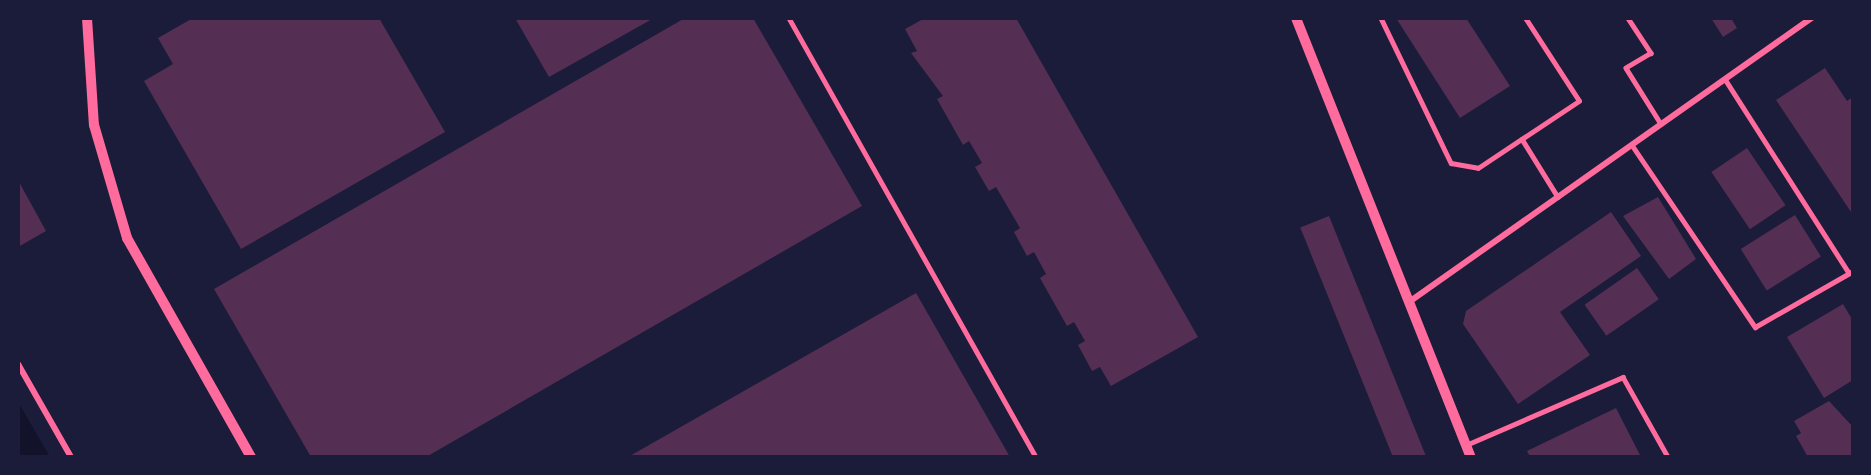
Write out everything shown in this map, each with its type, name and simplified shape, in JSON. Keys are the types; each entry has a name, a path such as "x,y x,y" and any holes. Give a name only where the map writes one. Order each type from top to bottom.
{"street":[{"path":"87,18 94,125 127,238 251,457"},
{"path":"1296,18 1471,457"},
{"path":"1409,302 1812,18"},
{"path":"18,364 71,457"}],"lane":[{"path":"789,18 1036,457"},
{"path":"1381,18 1451,163 1478,168 1579,101 1525,18"},
{"path":"1628,18 1651,53 1626,69 1661,124"},
{"path":"1632,145 1755,327 1851,272 1725,79"},
{"path":"1522,139 1558,197"},
{"path":"1466,445 1623,377 1668,457"}],"shaded area":[{"path":"18,402 50,457 18,457"}],"building":[{"path":"193,18 379,18 445,132 241,249 144,81 173,64 158,38"},
{"path":"515,18 654,18 549,77"},
{"path":"685,18 753,18 862,206 426,457 311,457 214,289"},
{"path":"925,18 1016,18 1198,337 1111,386 1100,367 1092,371 1078,345 1085,341 1074,322 1067,326 1040,278 1046,274 1034,252 1027,256 1014,232 1020,228 996,187 989,191 975,167 982,163 969,141 963,145 937,99 943,96 911,53 917,51 905,29"},
{"path":"1396,18 1466,18 1510,86 1460,118"},
{"path":"1711,18 1731,18 1737,28 1723,37"},
{"path":"1825,68 1847,101 1853,97 1853,215 1776,100"},
{"path":"1747,148 1786,205 1750,229 1711,172"},
{"path":"18,180 46,231 18,247"},
{"path":"1658,197 1696,259 1669,279 1623,216"},
{"path":"1611,212 1641,256 1560,312 1590,355 1518,404 1463,324 1466,311"},
{"path":"1795,215 1821,257 1767,290 1741,249"},
{"path":"1329,216 1426,456 1393,457 1300,228"},
{"path":"1637,268 1659,299 1606,336 1585,305"},
{"path":"916,293 1010,457 628,457"},
{"path":"1843,304 1853,321 1853,380 1824,398 1787,337"},
{"path":"1829,401 1853,427 1853,457 1808,457 1796,436 1801,433 1794,421"},
{"path":"1616,408 1641,457 1530,457 1527,451"}]}
